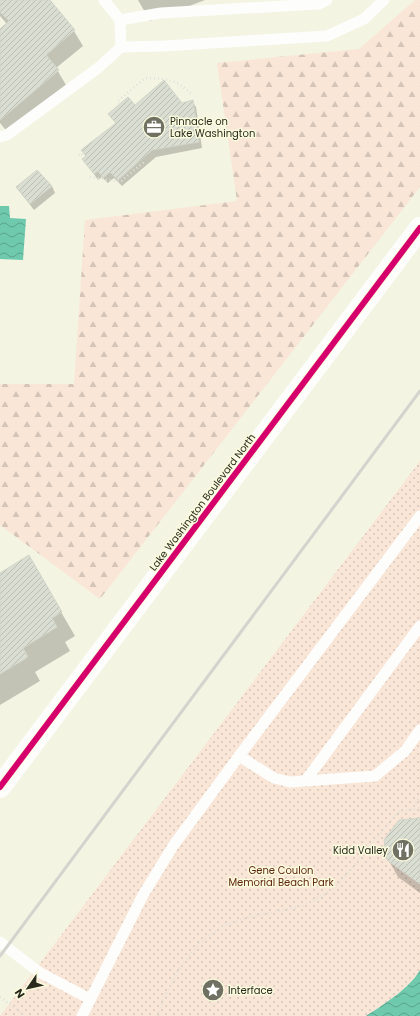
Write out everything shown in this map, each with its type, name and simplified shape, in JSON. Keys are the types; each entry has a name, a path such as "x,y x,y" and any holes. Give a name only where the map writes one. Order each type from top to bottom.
{"street":[{"name":"Lake Washington Boulevard North","path":"2,780 420,228"}],"lane":[{"path":"104,0 120,20 121,47"},
{"path":"120,20 161,13 318,4 327,0"},
{"path":"0,137 8,135 98,68 121,47 164,46 327,36 364,19 384,0"},
{"path":"82,1016 143,895 173,846 420,516"},
{"path":"306,780 420,626"},
{"path":"239,756 274,778 290,782 375,776 405,751 420,730"},
{"path":"0,936 3,945 39,972 90,999"}],"path":[{"path":"120,104 118,101 145,78 169,79 185,87 192,95"},
{"path":"79,155 81,153 84,157"},
{"path":"90,177 120,182 144,162"},
{"path":"411,810 420,797"},
{"path":"158,1016 163,1000 180,967 201,942 224,925 250,917 303,906 327,893 340,882 398,812 420,808"},
{"path":"0,997 25,1016"}],"green space":[{"path":"415,0 420,0 420,187 100,599 0,525 0,384 74,384 85,220 237,201 217,63 359,49"},
{"name":"Gene Coulon Memorial Beach Park","path":"420,461 420,970 416,977 396,996 366,1016 0,1016"}],"water":[{"path":"0,206 9,206 10,218 26,219 23,260 0,259"},
{"path":"420,970 420,1016 366,1016 403,990 416,977"}],"building":[{"path":"0,0 50,0 75,30 46,55 59,70 0,120 0,29 9,21 0,12"},
{"name":"Pinnacle on Lake Washington","path":"164,80 182,103 193,100 199,142 152,150 118,180 110,172 103,178 98,171 94,174 82,159 86,156 81,150 116,123 108,114 128,97 135,105"},
{"path":"37,170 52,186 30,204 16,187"},
{"path":"29,555 62,612 52,618 57,627 23,648 28,657 0,674 0,573"},
{"name":"Kidd Valley","path":"420,818 420,884 387,860 384,840 399,820"}],"railway":[{"path":"0,956 420,391"}],"cycle path":[{"path":"0,787 420,228"}],"place":[{"name":"Pinnacle on Lake Washington","path":"154,127"},
{"name":"Kidd Valley","path":"403,850"},
{"name":"Interface","path":"213,990"}]}
